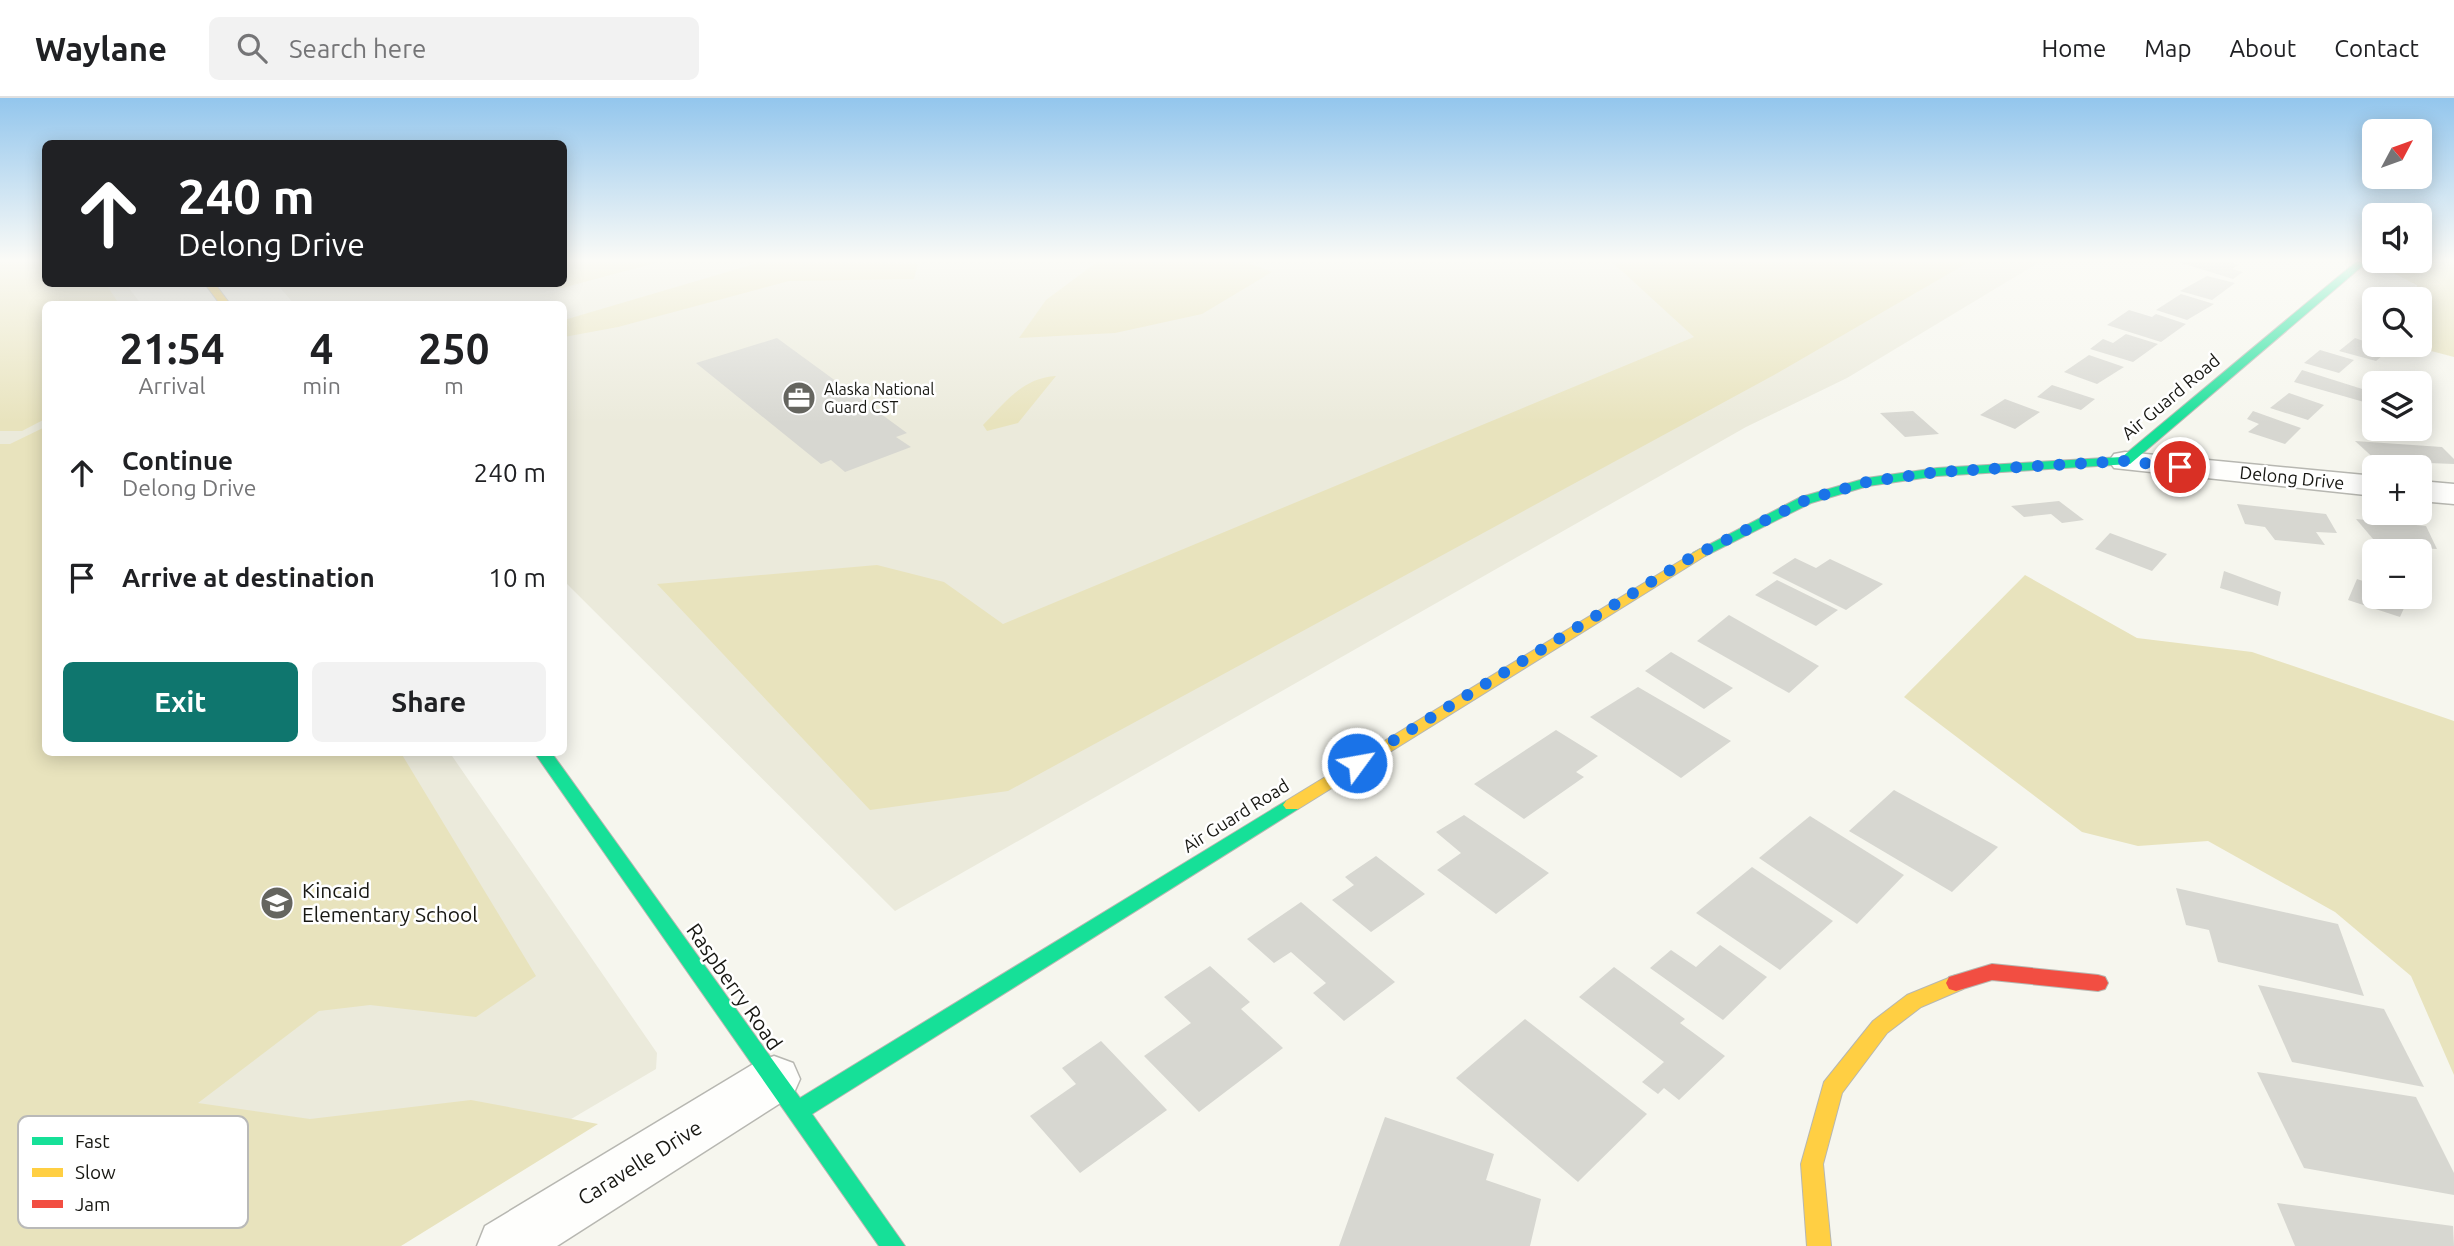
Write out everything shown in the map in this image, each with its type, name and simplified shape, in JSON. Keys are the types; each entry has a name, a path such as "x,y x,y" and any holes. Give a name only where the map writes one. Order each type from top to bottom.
{"street":[{"name":"Air Guard Road","path":"786,1095 1690,558 1806,500 1867,482 1937,472 2125,461 2298,316"},
{"name":"Delong Drive","path":"2125,461 2362,485"},
{"path":"2432,492 2454,494"},
{"name":"Raspberry Road","path":"545,756 894,1246"},
{"path":"1819,1246 1812,1164 1832,1089 1880,1027 1914,1001 1957,982 1992,972 2098,983"},
{"name":"Caravelle Drive","path":"506,1246 786,1095"}],"shaded area":[{"name":"Kincaid Elementary School","path":"0,316 42,316 42,756 452,756 657,1053 656,1069 356,1246 0,1246"},
{"path":"0,316 42,316 42,421 22,431 0,431"},
{"path":"567,316 1951,316 1847,378 1746,427 895,911 567,584"},
{"path":"579,316 660,316 567,336 567,319"},
{"path":"1035,316 1195,316 1115,333 1019,338"},
{"path":"1671,316 1877,316 1774,375 1008,791 870,810 657,584 877,565 944,582 1003,624 1694,337"},
{"path":"2432,316 2454,316 2454,357 2432,351"},
{"path":"1056,376 1018,423 987,431 983,425 1015,393 1033,381"},
{"name":"Kincaid Elementary School","path":"42,428 42,756 403,756 536,976 476,1017 370,1005 319,1011 198,1103 310,1119 471,1100 598,1124 401,1246 0,1246 0,444 10,444"},
{"path":"2025,575 2137,638 2252,652 2454,721 2454,1075 2411,976 2335,912 2208,841 2138,846 2082,832 1904,697"}],"building":[{"path":"2121,316 2161,316 2186,324 2161,342 2107,325"},
{"path":"2173,316 2194,316 2187,320"},
{"path":"2126,334 2158,344 2133,362 2090,349 2103,339 2113,343"},
{"name":"Alaska National Guard CST","path":"777,338 907,433 896,437 911,447 845,472 831,460 821,464 696,363"},
{"path":"2355,338 2362,340 2362,357 2381,357 2376,361 2339,351"},
{"path":"2320,350 2354,360 2339,373 2304,363"},
{"path":"2089,355 2124,367 2097,384 2064,372"},
{"path":"2302,370 2362,389 2362,401 2294,382"},
{"path":"2052,385 2095,399 2081,410 2037,397"},
{"path":"2289,393 2324,405 2308,420 2270,408"},
{"path":"2005,399 2040,412 2015,429 1980,415"},
{"path":"1913,411 1939,434 1905,437 1880,413"},
{"path":"2253,411 2301,428 2285,444 2248,432 2259,424 2247,419"},
{"path":"2355,441 2442,447 2454,459 2454,464 2432,463 2432,455 2370,455"},
{"path":"2059,501 2084,520 2062,523 2051,514 2024,517 2011,506"},
{"path":"2237,504 2326,514 2337,533 2316,532 2325,545 2275,540 2265,527 2245,524"},
{"path":"2356,519 2362,520 2362,525 2426,526 2437,549 2432,549 2432,539 2373,539"},
{"path":"2110,533 2167,554 2152,571 2095,549"},
{"path":"1795,558 1816,568 1830,559 1883,584 1846,610 1772,573"},
{"path":"2224,571 2281,592 2278,606 2220,588"},
{"path":"2357,579 2362,581 2362,605 2348,600"},
{"path":"1777,580 1838,610 1816,626 1755,595"},
{"path":"2376,609 2404,609 2400,617"},
{"path":"1729,615 1819,666 1789,693 1697,641"},
{"path":"1671,652 1733,688 1704,709 1645,671"},
{"path":"1638,687 1731,741 1681,778 1590,717"},
{"path":"1556,730 1598,756 1576,772 1584,777 1524,819 1474,784"},
{"path":"1894,790 1998,847 1952,892 1849,831"},
{"path":"1464,815 1549,873 1496,914 1437,870 1461,853 1436,832"},
{"path":"1810,816 1904,875 1857,924 1759,858"},
{"path":"1376,856 1425,894 1371,932 1332,900 1354,885 1345,877"},
{"path":"1752,867 1833,921 1780,970 1696,913"},
{"path":"2176,888 2338,924 2364,996 2218,962 2209,930 2186,925"},
{"path":"1301,902 1395,982 1344,1021 1313,993 1326,983 1291,952 1274,963 1247,939"},
{"path":"1720,945 1767,977 1723,1020 1650,968 1671,950 1696,967"},
{"path":"1210,966 1250,1002 1241,1009 1283,1048 1199,1112 1144,1056 1191,1023 1164,997"},
{"path":"1614,967 1685,1019 1680,1023 1725,1056 1679,1100 1664,1088 1658,1094 1642,1082 1664,1062 1579,997"},
{"path":"2258,985 2384,1009 2424,1087 2292,1062"},
{"path":"1525,1019 1647,1114 1578,1182 1456,1078"},
{"path":"1101,1041 1167,1110 1080,1173 1030,1116 1076,1084 1062,1068"},
{"path":"2257,1072 2416,1097 2454,1173 2454,1195 2304,1168"},
{"path":"1385,1117 1494,1154 1486,1180 1541,1199 1530,1246 1339,1246"},
{"path":"2277,1203 2453,1226 2454,1246 2295,1246"}],"traffic: fast":[{"path":"1700,553 1806,500 1867,482 1937,472 2125,461 2298,316"},
{"path":"545,756 893,1246"},
{"path":"798,1111 1292,805"}],"traffic: slow":[{"path":"1292,805 1700,553"},
{"path":"1819,1246 1812,1164 1832,1089 1880,1027 1914,1001 1956,983"}],"traffic: jam":[{"path":"1956,983 1992,972 2098,983"}],"place":[{"name":"Alaska National Guard CST","path":"799,398"},
{"name":"Kincaid Elementary School","path":"277,903"}],"route":[{"path":"1357,763 1690,558 1806,500 1867,482 1937,472 2125,461 2180,467"}]}
